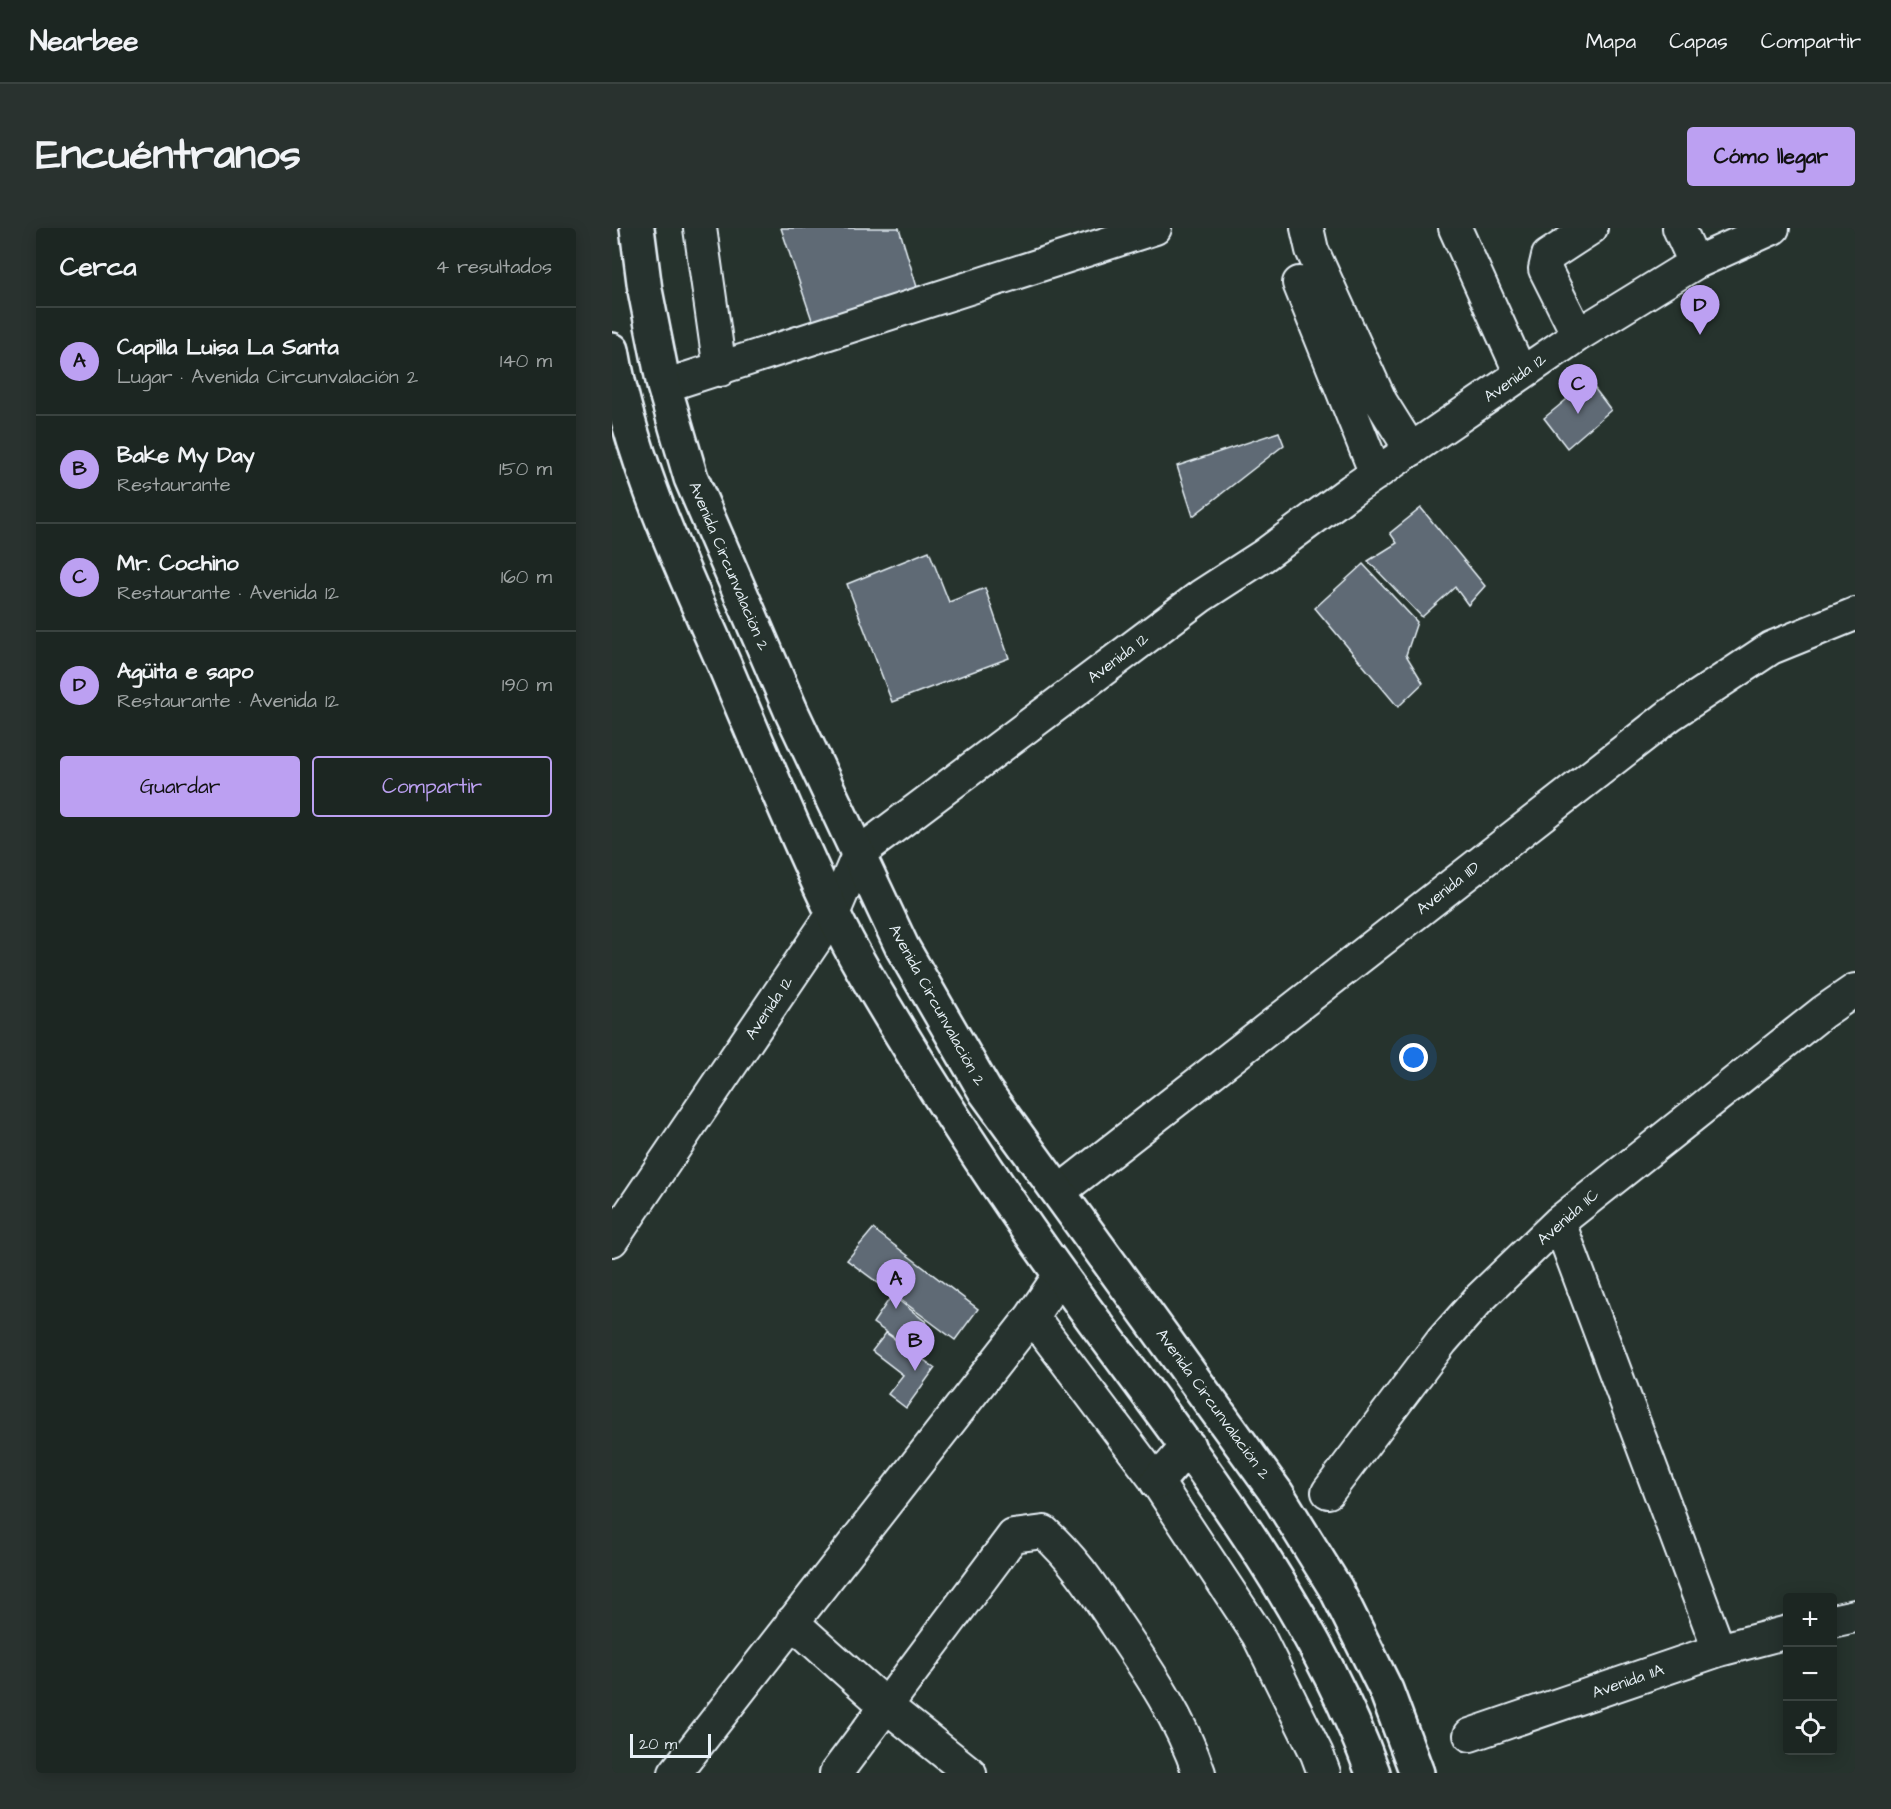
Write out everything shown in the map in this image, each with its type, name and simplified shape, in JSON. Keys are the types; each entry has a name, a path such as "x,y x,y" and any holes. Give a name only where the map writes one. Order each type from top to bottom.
{"main road":[{"name":"Avenida Circunvalación 2","path":"637,228 645,290 664,386 691,478 792,713 902,947 943,1022 985,1091 1060,1191 1277,1494 1330,1580 1386,1690 1417,1773"},
{"path":"612,350 639,455 682,573 833,914 894,1023 955,1121 1060,1275 1188,1446 1244,1527 1352,1717 1373,1773"},
{"path":"1157,1482 1188,1446"}],"street":[{"path":"700,228 720,370"},
{"path":"664,386 720,370 1155,228"},
{"path":"1307,228 1312,250 1381,402 1411,450"},
{"path":"1455,228 1521,374"},
{"path":"1578,335 1545,269 1548,256 1591,228"},
{"path":"1679,228 1695,263"},
{"name":"Avenida 12","path":"612,1240 833,914 859,853 1202,596 1263,556 1376,474 1578,335 1695,263 1773,228"},
{"path":"1299,283 1376,474"},
{"name":"Avenida 11D","path":"1060,1191 1696,696 1771,648 1855,614"},
{"name":"Avenida 11C","path":"1328,1492 1442,1341 1480,1298 1559,1222 1823,1012 1855,990"},
{"path":"1559,1222 1719,1650"},
{"path":"675,1773 1032,1316 1060,1275"},
{"path":"1032,1316 1157,1482 1258,1635 1317,1754 1324,1773"},
{"path":"836,1773 1013,1536 1044,1532 1070,1555 1150,1673 1192,1752 1199,1773"},
{"path":"1837,1620 1855,1616"},
{"path":"792,1622 885,1706 970,1773"},
{"name":"Avenida 11A","path":"1470,1735 1719,1650 1783,1633"}],"building":[{"path":"781,228 899,228 917,287 814,326"},
{"path":"1589,381 1611,410 1567,448 1544,418"},
{"path":"1279,432 1284,445 1193,516 1177,466"},
{"path":"1421,508 1485,586 1468,605 1455,587 1422,617 1368,561 1397,543 1390,533"},
{"path":"929,551 949,602 985,588 1009,658 892,702 847,584"},
{"path":"1363,564 1417,622 1406,655 1423,683 1398,707 1315,608"},
{"path":"873,1229 978,1309 955,1340 847,1260"},
{"path":"892,1295 926,1322 908,1347 873,1323"},
{"path":"886,1333 935,1368 906,1408 888,1394 903,1375 872,1351"}],"place":[{"name":"Agüita e sapo","path":"1700,335"},
{"name":"Mr. Cochino","path":"1578,414"},
{"name":"Capilla Luisa La Santa","path":"896,1309"},
{"name":"Bake My Day","path":"915,1371"}]}
